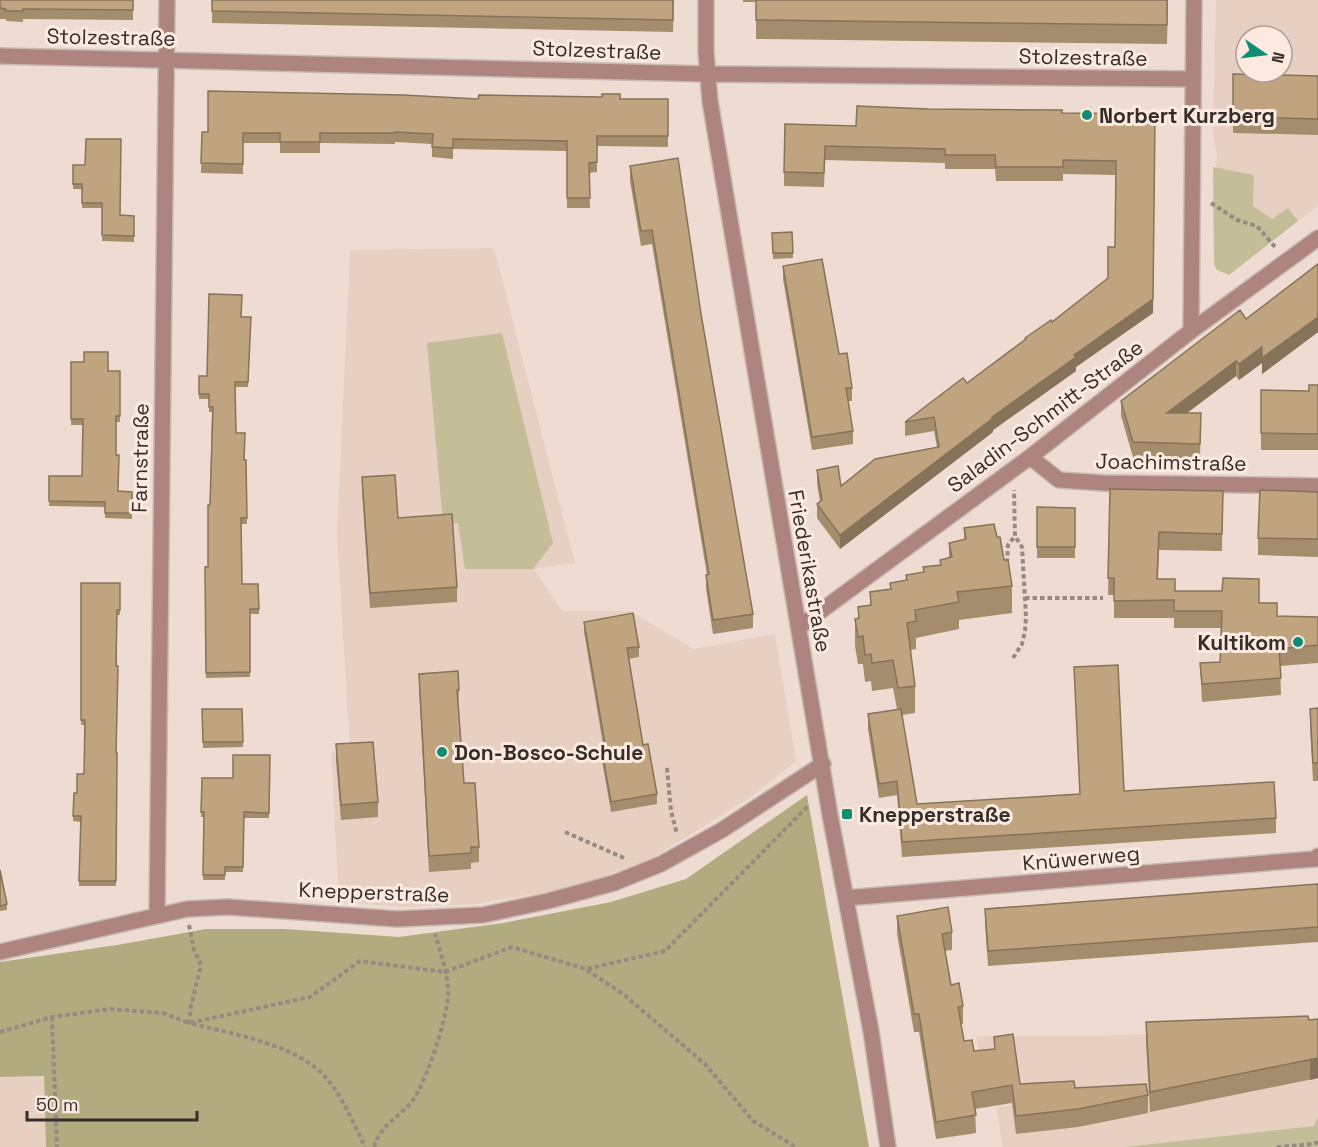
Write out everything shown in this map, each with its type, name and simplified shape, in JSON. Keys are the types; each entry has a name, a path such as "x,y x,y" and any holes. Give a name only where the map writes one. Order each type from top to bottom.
{"street":[{"name":"Farnstraße","path":"157,916 166,0"},
{"name":"Friederikastraße","path":"706,0 707,74 713,124 846,898 871,1030 888,1147"},
{"path":"1191,330 1194,0"},
{"name":"Stolzestraße","path":"0,56 707,74 1193,79"},
{"name":"Saladin-Schmitt-Straße","path":"799,627 1030,457 1191,330 1318,238"},
{"name":"Joachimstraße","path":"1030,457 1059,480 1104,483 1318,486"},
{"name":"Knepperstraße","path":"0,952 187,909 228,907 397,919 483,915 549,901 614,883 650,868 722,830 823,764"},
{"name":"Knüwerweg","path":"846,898 1315,859 1318,856"}],"path":[{"path":"1192,203 1212,203 1238,220 1257,226 1286,262"},
{"path":"1013,658 1022,644 1025,631 1022,547 1015,536 1014,468"},
{"path":"1007,567 1008,545 1015,536"},
{"path":"1025,598 1103,598"},
{"path":"667,768 672,811 684,851"},
{"path":"586,969 665,951 809,805 816,803"},
{"path":"565,832 650,868"},
{"path":"187,909 194,950 201,965 189,1023"},
{"path":"374,1147 387,1124 409,1105 424,1082 436,1043 448,997 444,963 434,932"},
{"path":"189,1023 310,997 360,961 445,972 512,946 586,969 623,994 705,1064 753,1121 796,1147"},
{"path":"0,1032 52,1017 110,1009 163,1013 189,1023 289,1052 317,1069 335,1091 365,1147"},
{"path":"52,1017 57,1147"},
{"path":"1277,1147 1318,1142"}],"shaded area":[{"path":"1216,0 1318,0 1318,206 1298,221 1288,208 1272,219 1253,206 1254,175 1216,168 1217,156 1213,132"},
{"path":"1213,167 1254,175 1253,206 1272,219 1288,208 1298,221 1229,275 1217,270 1214,264"},
{"path":"494,248 575,563 534,569 562,611 630,611 694,649 775,634 796,761 748,799 652,858 600,878 541,893 476,904 406,907 339,902 331,752 350,750 337,535 350,250"},
{"path":"502,333 553,543 533,569 465,569 458,523 443,524 427,343"},
{"path":"807,795 869,1147 46,1147 44,1076 0,1077 0,962 206,929 285,929 399,937 503,923 611,902 686,879"},
{"path":"1318,1027 1318,1117 1314,1126 1124,1147 1002,1147 997,1107 1020,1104 979,1057 976,1036 1098,1036"},
{"path":"44,1076 46,1147 0,1147 0,1077"},
{"path":"1318,1117 1318,1147 1124,1147 1314,1126"}],"building":[{"path":"0,0 133,0 133,10 23,9 23,11 6,11 0,8"},
{"path":"212,0 673,0 673,20 212,11"},
{"path":"756,0 1167,0 1167,25 756,20"},
{"path":"1233,74 1234,84 1294,84 1294,75 1318,76 1318,119 1233,117"},
{"path":"208,91 478,99 479,95 602,97 602,94 620,94 620,99 668,99 668,136 597,136 597,162 589,163 590,198 567,198 567,141 453,139 453,148 432,147 433,134 320,133 320,142 280,142 280,133 243,133 243,164 201,163 202,132 208,132"},
{"path":"857,106 1155,114 1153,299 1074,355 1076,357 992,417 840,535 817,504 822,500 817,470 838,466 841,486 875,459 939,447 934,417 905,422 963,378 967,383 1025,338 1051,320 1052,322 1108,278 1108,247 1115,247 1116,161 1063,160 1063,167 996,167 995,155 945,155 945,149 825,146 824,173 784,172 785,124 856,126"},
{"path":"86,139 121,139 120,215 134,216 134,236 102,235 102,203 82,203 82,184 73,184 73,165 85,165"},
{"path":"678,158 701,314 753,614 713,620 706,575 709,574 652,230 641,231 630,166"},
{"path":"792,232 793,253 773,253 772,233"},
{"path":"822,259 839,354 847,353 852,388 846,388 853,431 812,437 783,266"},
{"path":"1318,264 1318,317 1262,358 1262,347 1239,364 1236,361 1167,413 1201,413 1200,444 1133,442 1121,401 1240,310 1246,319"},
{"path":"209,294 242,295 241,317 251,317 248,382 235,382 236,433 245,433 244,460 246,460 247,518 241,518 242,584 258,584 259,609 250,609 250,672 206,673 205,567 208,567 208,505 210,505 213,407 209,407 209,394 199,394 199,376 207,376"},
{"path":"84,352 108,352 108,371 120,371 120,416 116,416 116,455 119,455 118,491 132,492 132,513 105,513 105,502 49,501 49,476 82,476 83,419 71,419 71,362 84,362"},
{"path":"1309,385 1318,385 1318,434 1261,433 1261,390 1309,391"},
{"path":"395,475 398,518 452,514 457,587 370,593 362,477"},
{"path":"1110,489 1223,491 1222,534 1159,532 1157,579 1175,579 1175,591 1222,591 1223,578 1259,579 1259,603 1277,603 1277,616 1318,617 1318,645 1279,649 1281,678 1202,684 1200,663 1220,662 1222,611 1174,611 1174,600 1114,601 1114,578 1108,578"},
{"path":"1260,490 1318,492 1318,539 1258,538"},
{"path":"1037,507 1075,508 1075,547 1037,547"},
{"path":"994,524 997,537 1000,537 1004,560 1008,560 1012,586 957,592 959,602 915,610 916,621 907,623 915,686 898,688 893,660 872,663 871,654 865,655 863,636 858,637 855,619 859,618 858,607 871,605 870,592 891,589 890,583 907,580 906,575 924,572 923,567 941,565 940,560 952,557 949,543 966,539 964,528"},
{"path":"81,583 120,583 116,666 118,666 116,881 79,881 81,816 73,816 74,793 77,793 77,774 84,774 85,720 81,720"},
{"path":"633,613 639,647 627,648 643,745 648,744 657,794 611,802 602,751 606,750 584,622"},
{"path":"1118,665 1124,791 1274,782 1276,818 902,842 897,781 879,784 868,714 901,709 917,804 1080,794 1074,667"},
{"name":"Don-Bosco-Schule","path":"458,671 459,690 457,690 464,783 475,783 479,847 471,847 471,853 429,856 419,674"},
{"path":"1318,708 1318,763 1313,763 1310,709"},
{"path":"202,709 242,709 243,742 203,742"},
{"path":"373,742 378,802 341,805 336,744"},
{"path":"233,755 270,755 269,813 244,812 243,867 225,867 225,875 203,875 202,778 233,778"},
{"path":"0,870 7,904 0,906"},
{"path":"1318,884 1318,927 988,951 985,909"},
{"path":"948,907 952,932 942,934 951,985 959,983 963,1006 958,1007 964,1041 972,1040 974,1051 995,1049 994,1037 1013,1034 1020,1084 1074,1081 1075,1088 1146,1084 1148,1095 1078,1109 1016,1116 1012,1085 972,1092 976,1115 936,1122 919,1014 914,1014 897,916"},
{"path":"1308,1016 1309,1020 1318,1019 1318,1058 1150,1092 1146,1022"}],"place":[{"name":"Norbert Kurzberg","path":"1087,115"},
{"name":"Kultikom","path":"1298,642"},
{"name":"Don-Bosco-Schule","path":"442,752"},
{"name":"Knepperstraße","path":"847,814"}]}
